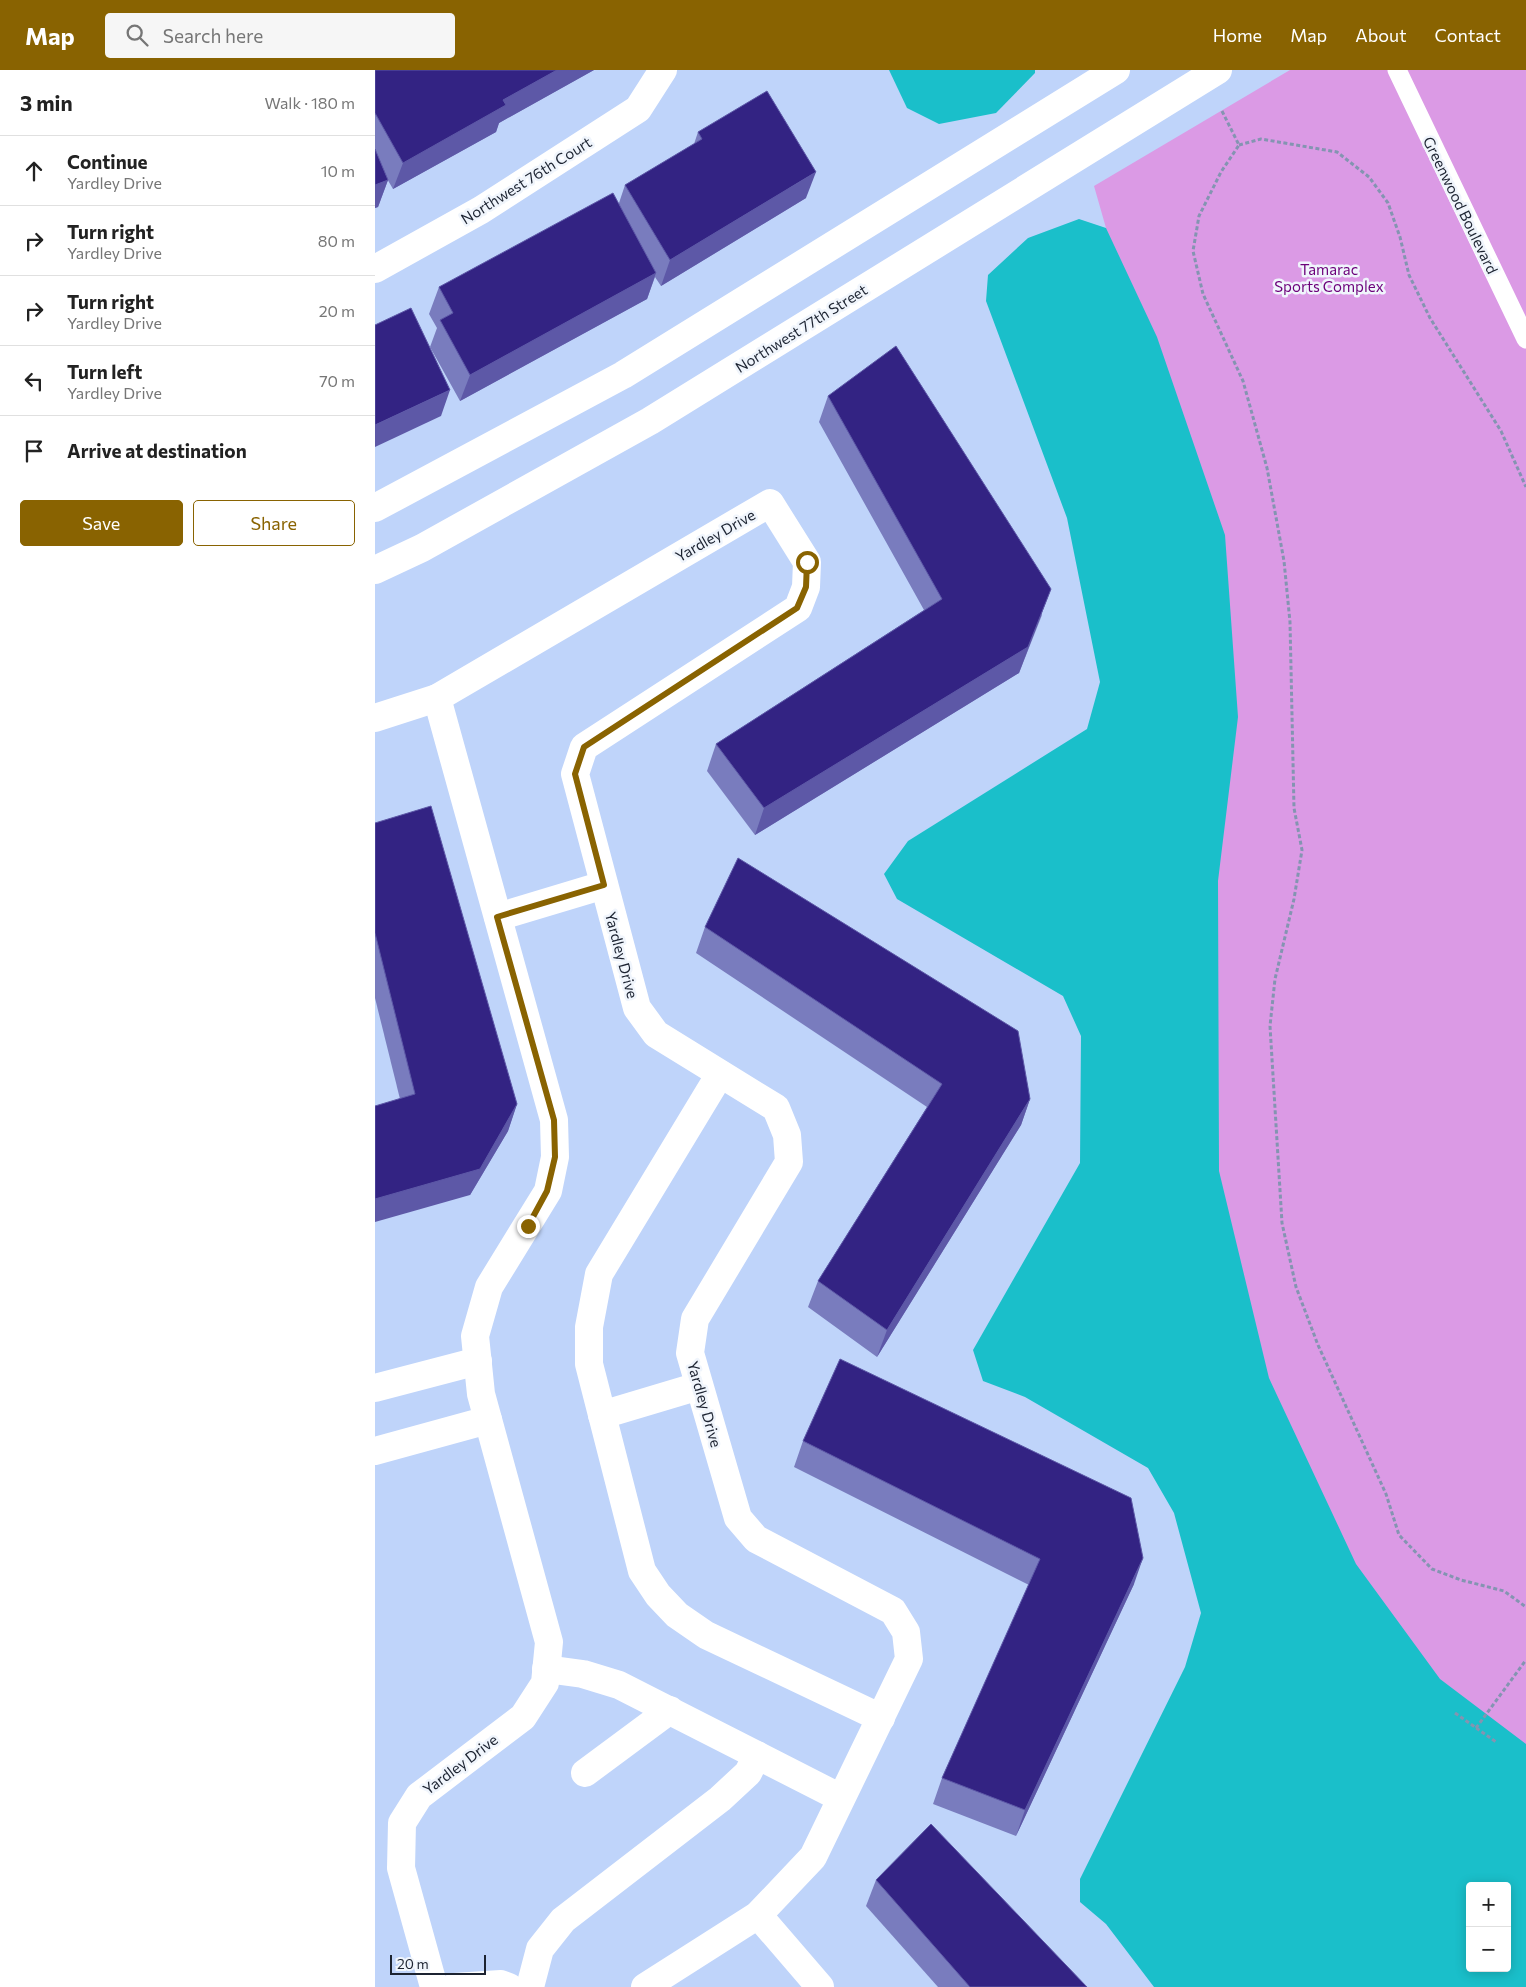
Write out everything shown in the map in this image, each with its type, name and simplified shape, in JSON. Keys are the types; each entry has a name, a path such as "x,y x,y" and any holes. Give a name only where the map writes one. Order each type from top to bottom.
{"street":[{"path":"375,508 623,375 1116,70"},
{"name":"Northwest 77th Street","path":"375,570 422,548 650,421 1218,70"},
{"name":"Northwest 76th Court","path":"375,269 481,210 638,109 663,71"},
{"name":"Yardley Drive","path":"434,1987 401,1868 402,1823 419,1796 523,1717 545,1683 549,1642 481,1394 475,1336 489,1287 547,1191 555,1157 554,1120 437,698 770,503 807,562 806,587 797,608 584,747 575,774 637,1008 656,1034 776,1108 787,1135 789,1162 695,1320 690,1353 738,1518 756,1539 893,1611 906,1632 909,1659 813,1857 758,1915 645,1987"},
{"path":"375,718 437,698"},
{"path":"497,917 604,885"},
{"path":"720,1074 599,1274 589,1328 589,1364 642,1571 671,1608 706,1635 881,1718"},
{"path":"375,1388 477,1361"},
{"path":"602,1415 699,1386"},
{"path":"375,1451 488,1420"},
{"path":"546,1669 583,1674 619,1685 841,1798"},
{"path":"585,1773 670,1710"},
{"path":"530,1987 540,1949 563,1920 720,1799 748,1773 757,1755"},
{"path":"758,1915 820,1987"},
{"path":"454,1987 501,1984 509,1987"}],"lane":[{"name":"Greenwood Boulevard","path":"1397,70 1526,339"}],"path":[{"path":"1222,111 1239,145"},
{"path":"1526,487 1501,431 1430,318 1409,275 1400,237 1388,203 1369,177 1337,152 1261,139 1239,145 1221,172 1199,216 1193,251 1203,294 1243,381 1267,468 1284,561 1290,622 1294,808 1302,850 1294,898 1275,979 1270,1026 1282,1223 1296,1287 1318,1345 1386,1494 1399,1534 1431,1568 1461,1580 1504,1591 1526,1607"},
{"path":"1476,1728 1526,1660"},
{"path":"1455,1712 1496,1742"}],"green space":[{"name":"Tamarac Sports Complex","path":"1290,70 1526,70 1526,1765 1349,1593 1235,1335 1106,228 1094,186"}],"shaded area":[{"path":"889,70 1035,70 1035,73 996,113 939,124 907,108"},
{"path":"1079,219 1106,228 1157,337 1225,535 1238,717 1218,881 1219,1171 1269,1378 1356,1564 1440,1679 1526,1744 1526,1987 1154,1987 1106,1924 1080,1902 1080,1879 1185,1667 1201,1613 1174,1513 1148,1468 1025,1397 983,1381 973,1350 1080,1163 1081,1036 1063,996 897,899 884,874 908,841 1087,729 1100,682 1067,518 986,301 988,275 1028,238"}],"building":[{"path":"375,70 557,70 503,100 506,105 403,163 375,113"},
{"path":"767,91 816,172 670,260 625,185 702,139 698,132"},
{"path":"375,149 388,180 375,185"},
{"path":"613,193 656,273 470,375 440,320 453,313 439,287"},
{"path":"411,308 450,390 375,425 375,325"},
{"path":"896,346 1051,589 1028,647 764,808 716,744 942,599 828,396"},
{"path":"431,806 517,1104 480,1169 375,1199 375,1106 415,1094 375,933 375,823"},
{"path":"738,858 1018,1031 1030,1099 887,1330 818,1281 942,1084 705,927"},
{"path":"840,1359 1131,1498 1143,1558 1025,1810 942,1778 1040,1559 803,1441"},
{"path":"931,1824 1087,1987 970,1987 876,1880"}],"route":[{"path":"528,1226 547,1191 555,1157 554,1120 497,917 604,885 575,774 584,747 797,608 806,587 807,562"}]}
